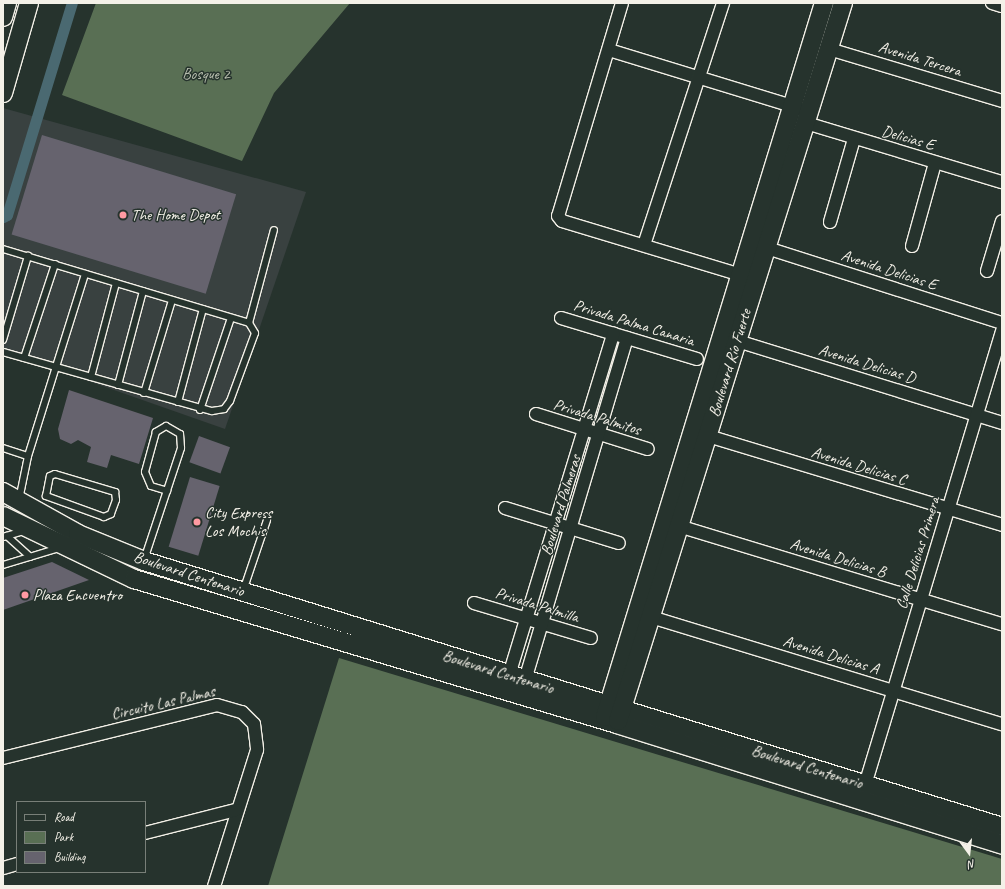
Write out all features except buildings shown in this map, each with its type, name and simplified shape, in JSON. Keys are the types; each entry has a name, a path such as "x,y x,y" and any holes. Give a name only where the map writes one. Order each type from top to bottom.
{"main road":[{"path":"3,17 7,3"},
{"path":"3,93 29,3"},
{"name":"Boulevard Río Fuerte","path":"613,715 651,617 672,525 708,436 730,339 741,275 824,3"},
{"name":"Boulevard Río Fuerte","path":"613,715 730,339 767,248 843,3"},
{"name":"Boulevard Centenario","path":"3,492 18,503 44,518 144,561 517,678 613,715 1002,845"},
{"name":"Boulevard Centenario","path":"3,516 62,547 134,578 239,611 865,785 1002,827"},
{"path":"239,611 246,593"}],"street":[{"path":"622,3 558,216 562,221 741,275"},
{"path":"644,245 723,3"},
{"path":"992,3 1002,6"},
{"name":"Avenida Tercera","path":"829,49 1002,101"},
{"name":"Delicias E","path":"608,50 793,105 807,118 854,139 1002,182"},
{"path":"830,222 854,139"},
{"path":"912,246 935,163"},
{"path":"987,271 1002,221"},
{"name":"Avenida Delicias E","path":"767,248 1002,322"},
{"name":"Privada Palma Canaria","path":"561,318 697,359"},
{"name":"Calle Delicias Primera","path":"865,785 1002,330"},
{"name":"Boulevard Palmeras","path":"517,678 526,619 613,334"},
{"name":"Boulevard Palmeras","path":"517,678 542,623 627,338"},
{"name":"Avenida Delicias D","path":"730,339 1002,422"},
{"name":"Privada Palmitos","path":"536,414 648,449"},
{"name":"Avenida Delicias C","path":"708,436 948,510 1002,525"},
{"path":"505,508 619,543"},
{"name":"Avenida Delicias B","path":"672,525 1002,624"},
{"name":"Privada Palmilla","path":"474,603 591,638"},
{"name":"Avenida Delicias A","path":"651,617 1002,724"},
{"name":"Circuito Las Palmas","path":"3,758 225,705 251,719 258,744 236,810 214,886"},
{"path":"146,833 236,810"},
{"path":"3,868 16,864"}],"lane":[{"path":"249,323 274,230"},
{"path":"3,249 249,323 255,333 230,401 220,410 200,410 178,402 3,352"},
{"path":"3,340 28,256"},
{"path":"24,358 55,264"},
{"path":"18,503 28,456 85,274"},
{"path":"91,377 116,283"},
{"path":"118,385 143,291"},
{"path":"144,393 172,300"},
{"path":"178,402 203,309"},
{"path":"200,410 231,318"},
{"path":"144,561 167,491 182,440 177,430 166,426 156,432 145,472 151,486 167,491"},
{"path":"3,448 28,456"},
{"path":"44,518 48,498 44,492 50,476 54,474 109,488 116,500 106,517 48,498"},
{"path":"246,593 267,520"},
{"path":"5,537 28,530"},
{"path":"5,537 30,557"},
{"path":"3,565 62,547"}],"shaded area":[{"path":"3,108 306,192 225,429 3,351"}],"green space":[{"name":"Bosque 2","path":"96,3 350,3 274,93 242,161 62,95"},
{"path":"339,658 1002,859 1002,886 268,886"}],"waterway":[{"path":"3,217 7,215 72,3"}],"place":[{"name":"The Home Depot","path":"123,215"},
{"name":"City Express Los Mochis","path":"197,522"},
{"name":"Plaza Encuentro","path":"25,595"}]}
